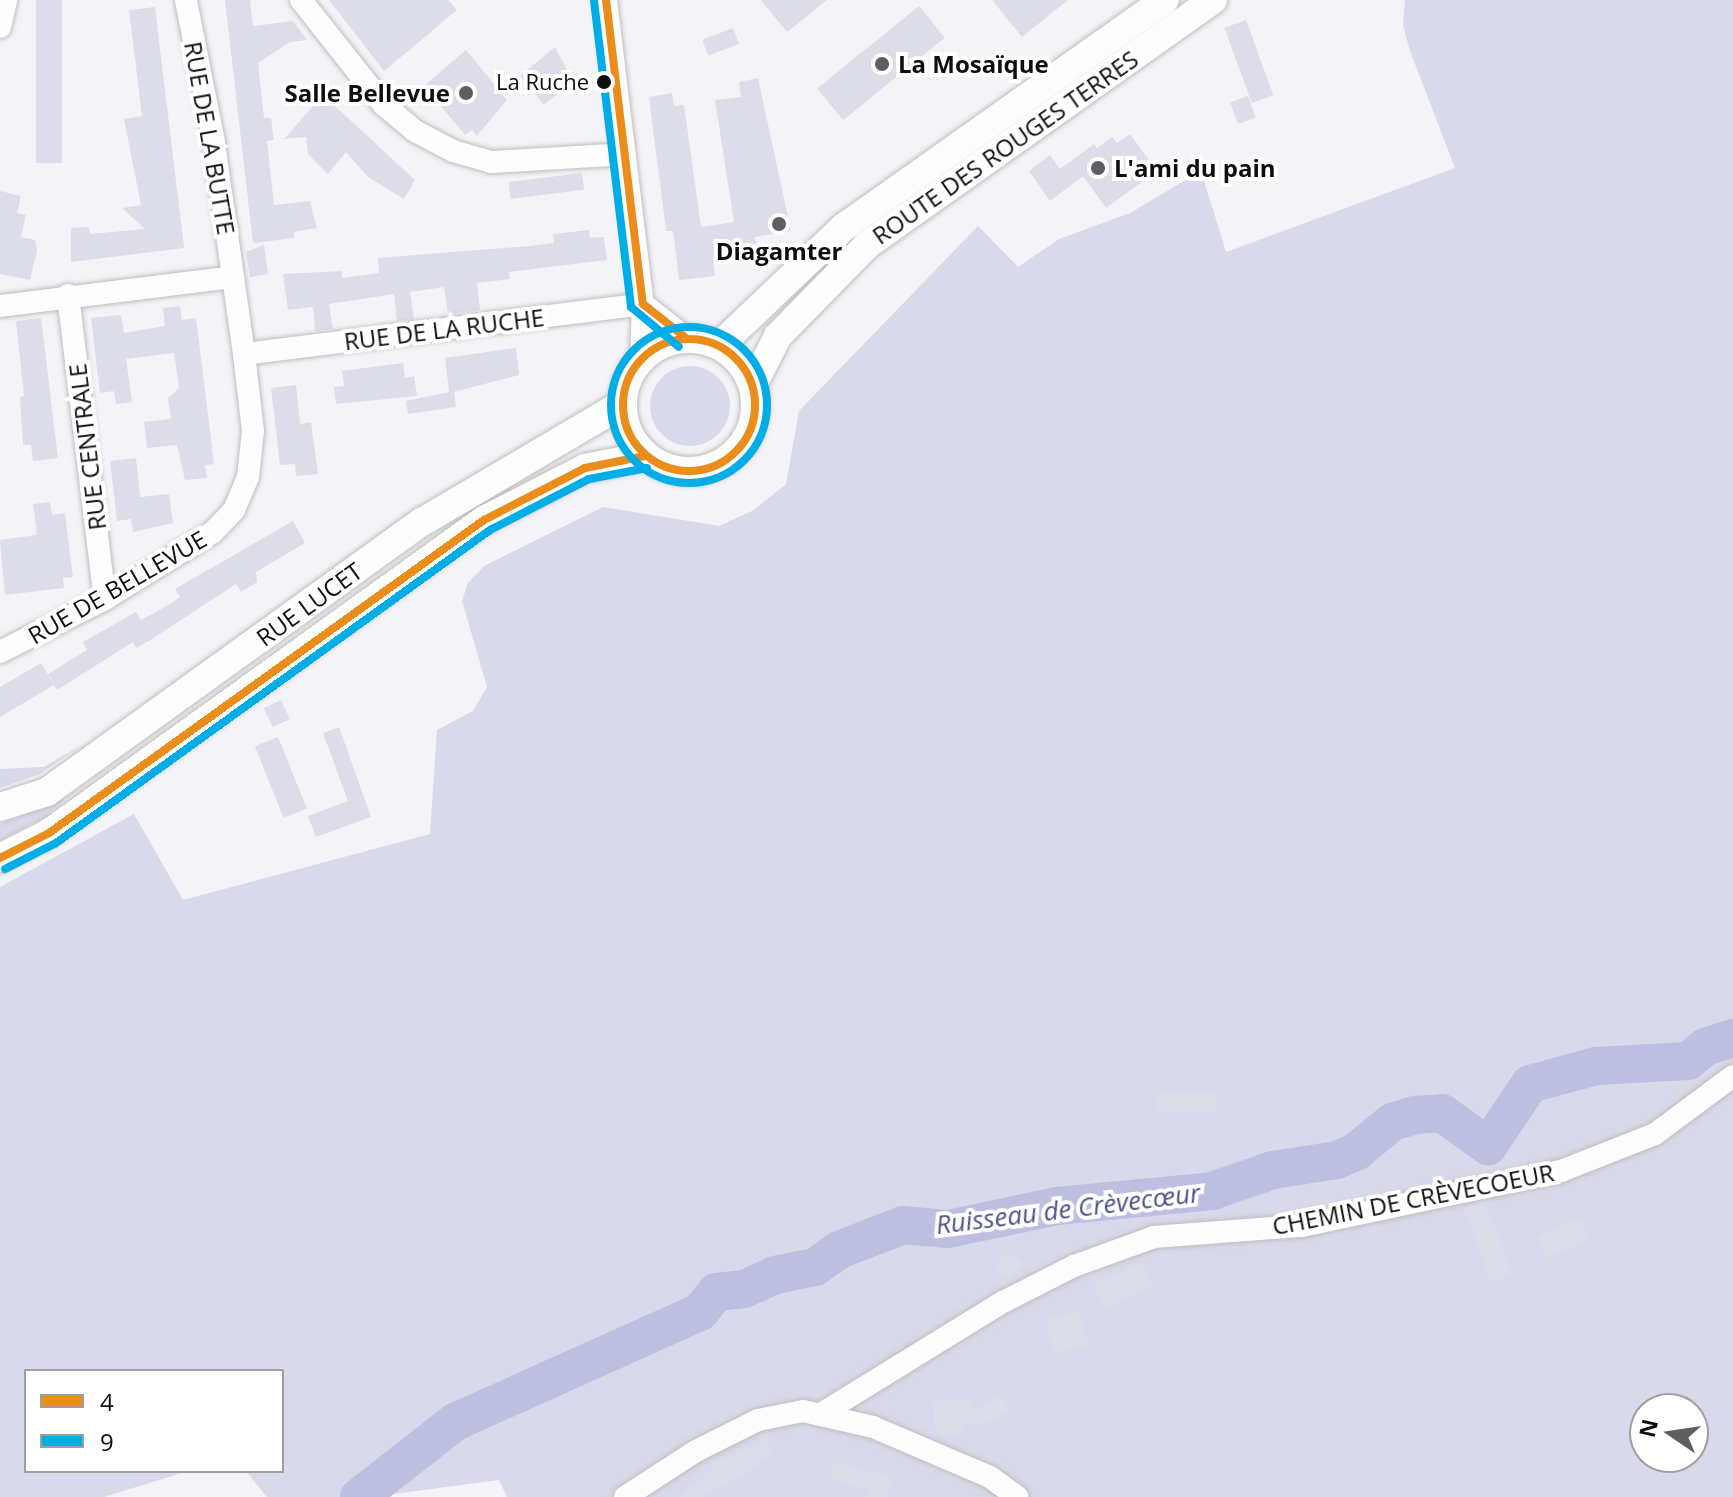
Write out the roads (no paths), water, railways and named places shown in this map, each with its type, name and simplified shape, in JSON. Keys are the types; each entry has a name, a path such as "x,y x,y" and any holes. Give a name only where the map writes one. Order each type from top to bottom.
{"main road":[{"name":"ROUTE DES ROUGES TERRES","path":"720,345 844,227 1165,0"},
{"name":"ROUTE DES ROUGES TERRES","path":"753,385 778,336 867,245 1213,0"},
{"path":"686,338 720,345 740,362 753,385 752,426 726,460 685,472 645,456 632,441 622,404 627,380 641,358 654,348 686,338"},
{"name":"RUE LUCET","path":"0,807 47,792 422,522 622,404"},
{"name":"RUE LUCET","path":"0,858 49,833 484,520 585,468 645,456"}],"street":[{"path":"0,27 6,0"},
{"name":"RUE DE LA BUTTE","path":"186,0 233,277"},
{"path":"301,0 384,105 415,131 453,151 491,162 625,154"},
{"path":"606,0 643,304 641,358"},
{"path":"0,306 68,295 233,277"},
{"name":"RUE DE BELLEVUE","path":"0,652 105,599 213,532 242,496 253,431 233,277"},
{"name":"RUE CENTRALE","path":"68,295 105,599"},
{"path":"643,304 686,338"},
{"name":"RUE DE LA RUCHE","path":"244,354 643,304"},
{"name":"CHEMIN DE CRÈVECOEUR","path":"824,1412 1003,1302 1101,1256 1154,1237 1302,1226 1561,1171 1655,1134 1733,1076"},
{"path":"625,1497 696,1451 758,1420 824,1412 990,1477 1017,1496"}],"waterway":[{"name":"Ruisseau de Crèvecœur","path":"359,1497 455,1422 700,1312 716,1292 744,1289 775,1275 815,1267 839,1250 903,1225 948,1229 1057,1206 1212,1191 1273,1170 1337,1160 1357,1151 1392,1122 1415,1115 1442,1113 1488,1146 1530,1084 1596,1066 1688,1061 1705,1047 1733,1038"}],"place":[{"name":"La Mosaïque","path":"882,64"},
{"name":"La Ruche","path":"604,82"},
{"name":"Salle Bellevue","path":"466,93"},
{"name":"L'ami du pain","path":"1098,168"},
{"name":"Diagamter","path":"779,224"}]}
